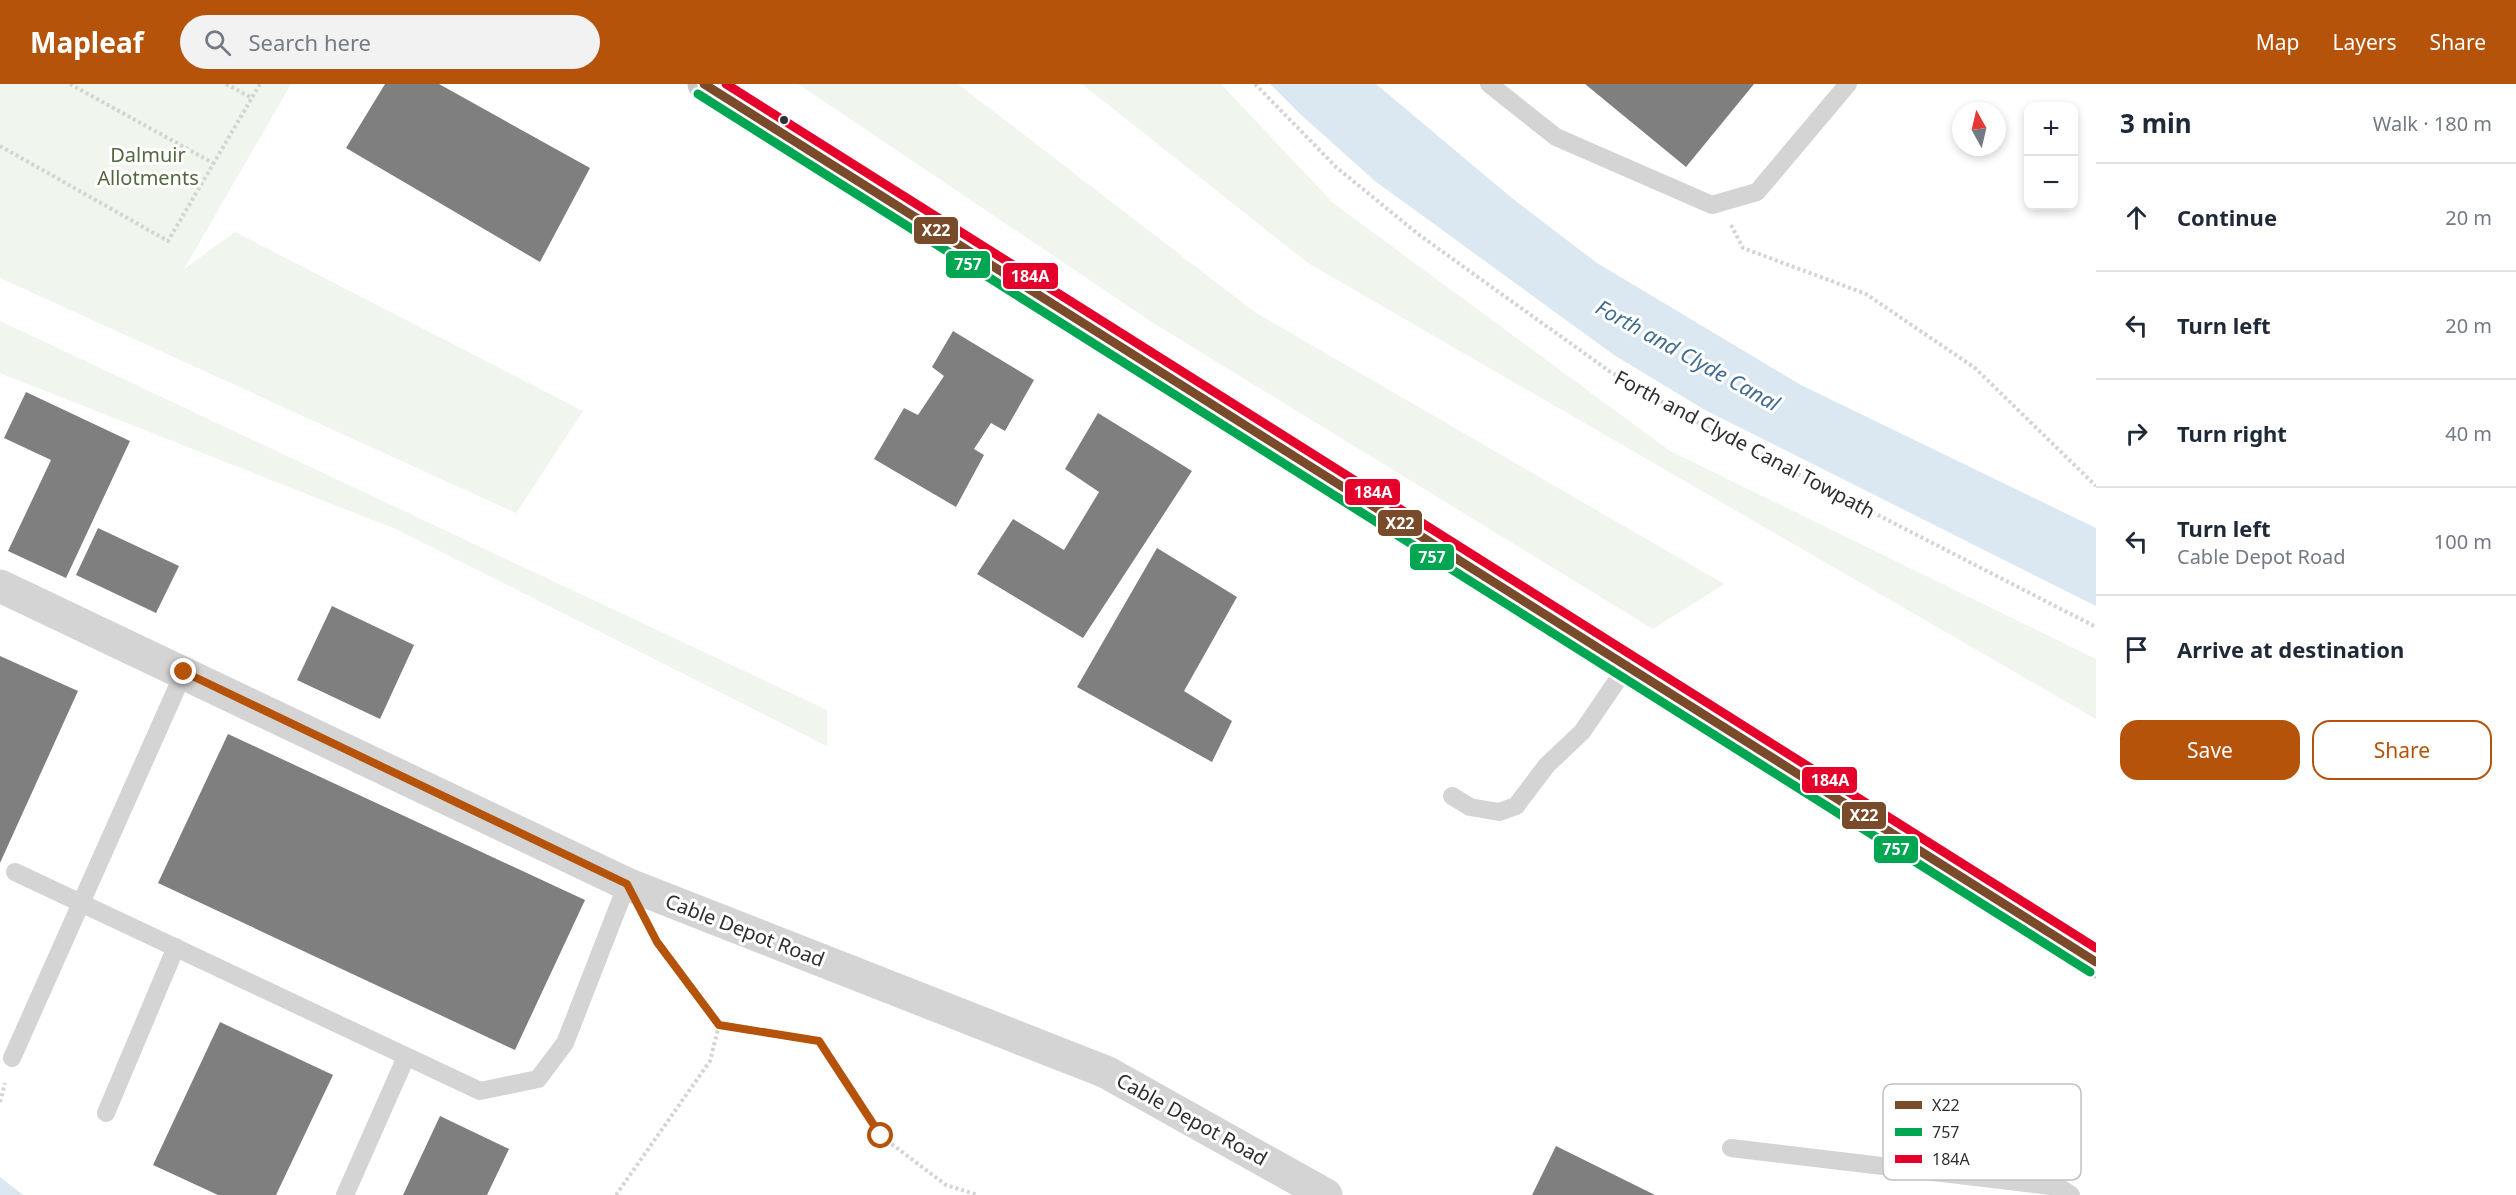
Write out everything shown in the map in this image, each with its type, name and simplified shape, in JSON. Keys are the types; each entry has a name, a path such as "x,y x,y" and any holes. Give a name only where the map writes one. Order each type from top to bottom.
{"main road":[{"path":"704,84 2096,962"}],"street":[{"name":"Cable Depot Road","path":"0,586 627,884 1107,1072 1326,1195"}],"lane":[{"path":"1489,84 1556,136 1712,205 1757,192 1848,84"},
{"path":"1452,796 1470,807 1499,812 1516,806 1547,765 1582,732 1628,666"},
{"path":"12,1058 184,672"},
{"path":"15,872 480,1091 538,1079 566,1043 627,884"},
{"path":"106,1113 176,947"},
{"path":"345,1195 406,1058"},
{"path":"1731,1148 1883,1166"},
{"path":"2000,1180 2059,1187 2071,1195"}],"path":[{"path":"70,84 213,163"},
{"path":"226,84 252,98"},
{"path":"0,146 168,241 260,84"},
{"name":"Forth and Clyde Canal Towpath","path":"1255,84 1336,167 1372,197 1418,234 1609,371 1693,420 2096,627"},
{"path":"1719,203 1743,248 1866,294 1975,368 2096,486"},
{"path":"627,884 657,942 719,1025 819,1041 881,1136 946,1185 978,1195"},
{"path":"616,1195 710,1060 719,1025"}],"green space":[{"name":"Dalmuir Allotments","path":"0,84 291,84 184,269 235,232 583,411 516,513 0,278"},
{"path":"798,84 958,84 1256,313 1724,584 1653,629 1155,324"},
{"path":"1082,84 1221,84 1333,203 1670,451 2096,659 2096,719 1308,263"},
{"path":"0,321 827,710 827,746 398,530 0,373"}],"water":[{"name":"Forth and Clyde Canal","path":"1270,84 1376,84 1513,199 1597,263 1801,385 2096,528 2096,606 1705,410 1614,355 1375,181"},
{"path":"0,1177 23,1195 0,1195"}],"building":[{"path":"385,84 439,84 590,168 540,262 346,148"},
{"path":"1585,84 1754,84 1686,167"},
{"path":"953,331 1034,380 1005,431 991,423 974,449 984,455 956,507 874,459 904,408 918,415 944,376 932,367"},
{"path":"26,392 130,441 66,578 8,551 51,460 4,438"},
{"path":"1098,413 1192,471 1083,638 977,574 1013,519 1064,550 1099,492 1065,469"},
{"path":"98,528 179,566 156,613 76,575"},
{"path":"1157,548 1237,597 1184,691 1232,721 1212,762 1077,687"},
{"path":"332,606 414,645 380,719 297,680"},
{"path":"0,656 78,691 0,863"},
{"path":"228,734 585,900 515,1050 158,883"},
{"path":"220,1022 333,1075 276,1195 218,1195 153,1165"},
{"path":"440,1116 509,1149 487,1195 403,1195"},
{"path":"1556,1146 1655,1195 1532,1195"}],"transit line":[{"name":"X22","path":"704,84 2096,962"},
{"name":"184A","path":"726,84 2096,948"},
{"name":"757","path":"698,94 2090,972"}],"route":[{"path":"184,672 627,884 657,942 719,1025 819,1041 881,1136"}]}
